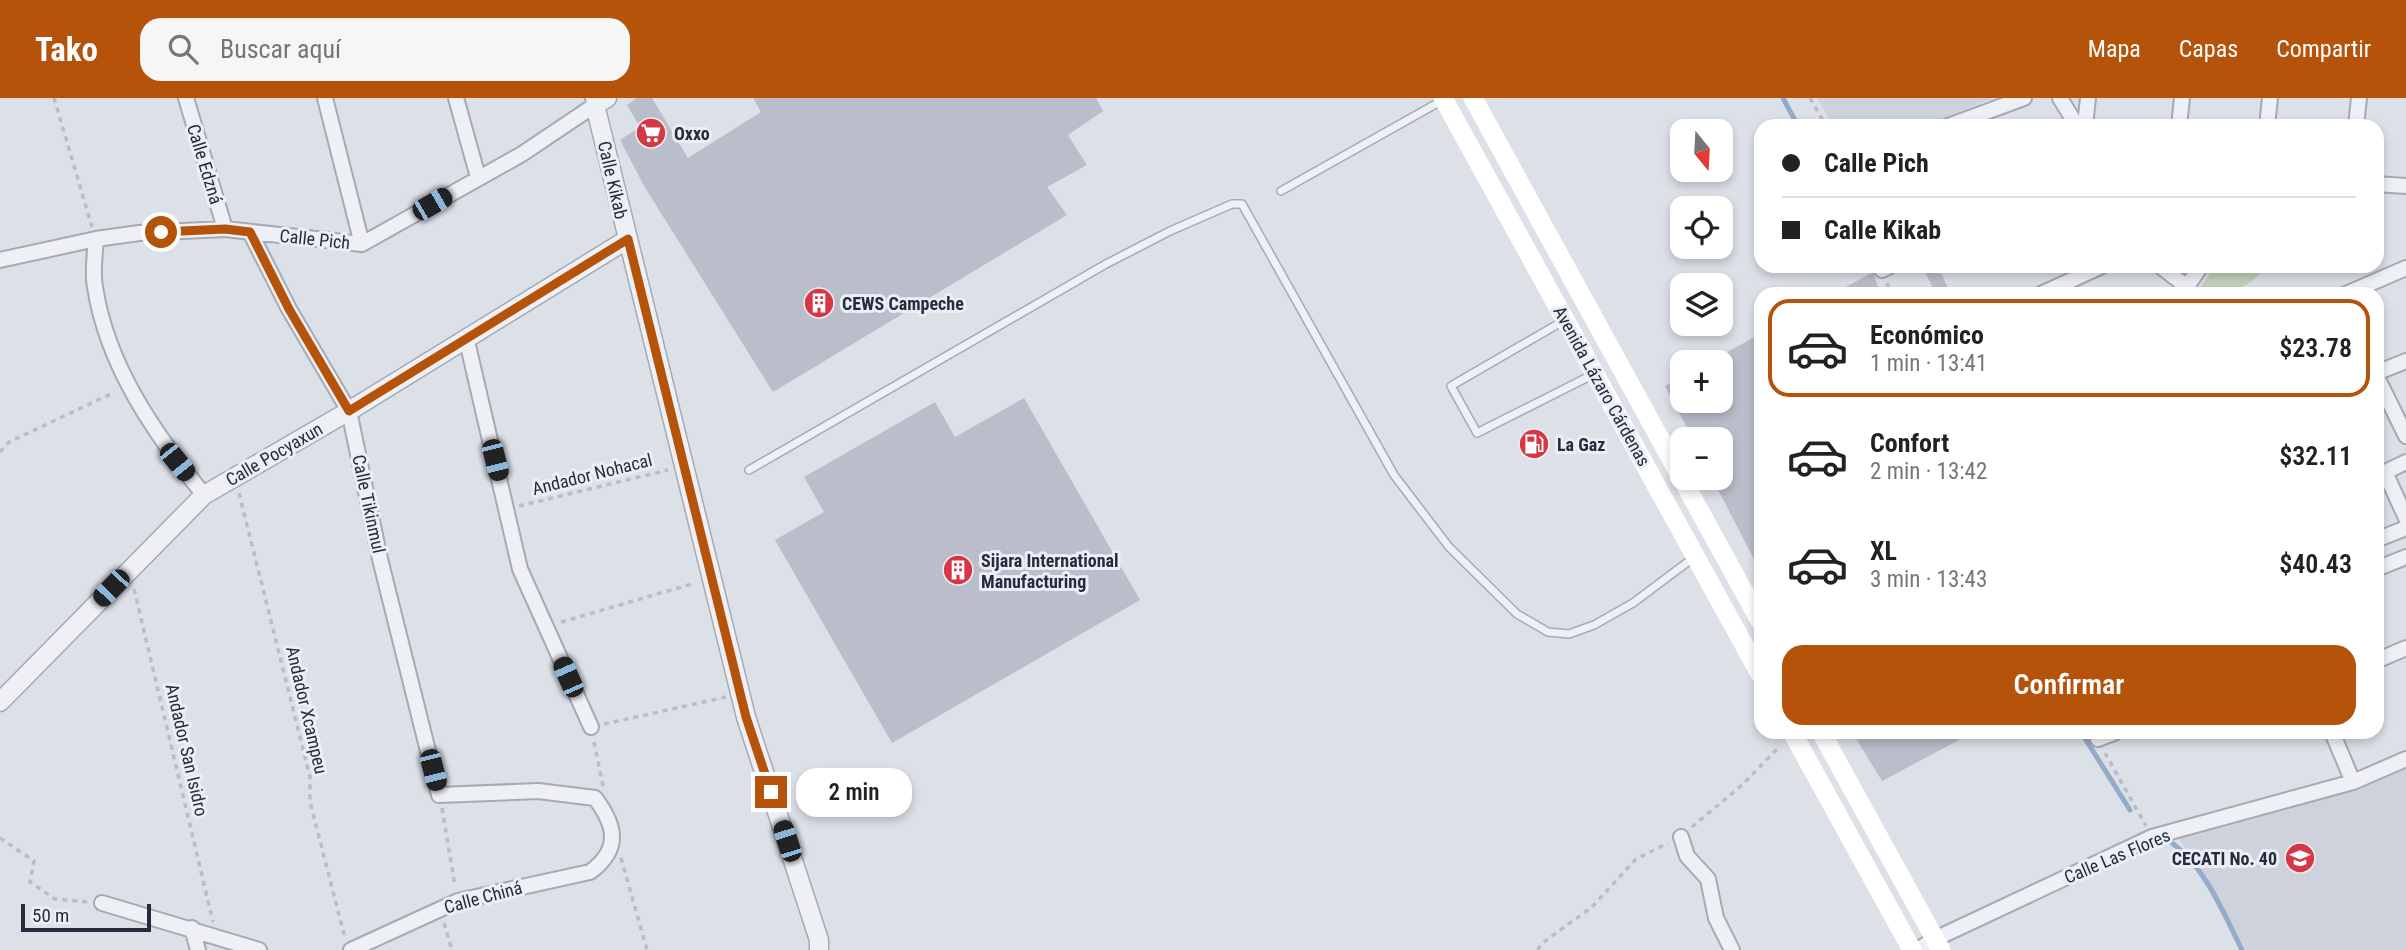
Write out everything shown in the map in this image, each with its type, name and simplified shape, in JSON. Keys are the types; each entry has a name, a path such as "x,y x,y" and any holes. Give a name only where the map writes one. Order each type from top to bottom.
{"main road":[{"name":"Avenida Lázaro Cárdenas","path":"1473,98 1670,456"},
{"name":"Avenida Lázaro Cárdenas","path":"1443,99 1754,663"},
{"name":"Avenida Lázaro Cárdenas","path":"1688,490 1754,610"},
{"path":"1796,739 1912,950"},
{"path":"1825,739 1938,944"}],"street":[{"name":"Calle Edzná","path":"186,98 225,229"},
{"path":"325,98 362,244"},
{"path":"456,98 478,177"},
{"path":"1967,119 2024,98"},
{"path":"2060,98 2073,119"},
{"path":"2086,119 2088,98"},
{"path":"2180,119 2182,98"},
{"path":"2268,119 2270,98"},
{"path":"2357,119 2359,98"},
{"name":"Calle Pich","path":"0,260 96,239 139,233 225,229 362,244 522,154 598,100"},
{"name":"Calle Kikab","path":"598,100 628,239 740,694 819,940 819,950"},
{"path":"2384,185 2406,186"},
{"name":"Calle Tikinmul","path":"250,232 289,309 349,411 380,559 439,795"},
{"path":"96,239 94,286 120,368 164,445 204,495"},
{"name":"Calle Pocyaxun","path":"0,702 204,495 349,411 628,239"},
{"path":"2362,287 2406,268"},
{"path":"2056,287 2087,273"},
{"path":"2167,273 2180,287"},
{"path":"466,337 520,569 591,727"},
{"path":"2384,371 2406,361"},
{"path":"2384,391 2406,436"},
{"path":"1648,471 1670,459"},
{"path":"2384,473 2406,462"},
{"path":"2384,479 2406,518"},
{"path":"2384,537 2406,528"},
{"path":"2384,566 2406,557"},
{"path":"1719,599 1741,586"},
{"path":"2384,658 2406,648"},
{"path":"2335,739 2353,782"},
{"name":"Calle Las Flores","path":"1917,950 1938,944 2152,837 2353,782 2406,759"},
{"name":"Calle Chiná","path":"350,950 457,901 590,872 604,862 611,848 610,818 595,798 538,791 439,795"},
{"path":"1681,836 1687,856 1708,879 1716,918 1732,950"},
{"path":"102,903 259,950"},
{"path":"192,928 198,950"}],"lane":[{"path":"1282,191 1443,99"},
{"path":"749,470 1106,264 1170,231 1232,204 1242,204 1394,475 1450,547 1517,614 1548,632 1569,634 1594,625 1633,603 1696,556"},
{"path":"1565,320 1451,386 1457,398 1477,433 1595,373"}],"path":[{"path":"54,98 96,239"},
{"path":"1810,98 1822,119"},
{"path":"0,452 9,442 129,386"},
{"name":"Andador Nohacal","path":"507,509 683,466"},
{"name":"Andador Xcampeu","path":"235,477 310,776 310,802 350,950"},
{"name":"Andador San Isidro","path":"130,569 217,938"},
{"path":"545,626 711,578"},
{"path":"591,727 740,694"},
{"path":"1538,950 1541,944 1592,907 1636,859 1681,836 1742,785 1785,739"},
{"path":"2098,739 2152,837"},
{"path":"439,795 457,901"},
{"path":"0,838 34,861 30,881 55,900 102,903"},
{"path":"440,908 452,950"}],"shaded area":[{"path":"1817,98 1993,98 1942,119 1829,119"},
{"name":"CECATI No. 40","path":"2406,759 2406,950 2242,950 2199,864 2176,836"}],"green space":[{"path":"2210,273 2261,273 2242,287 2201,287"}],"building":[{"name":"CEWS Campeche","path":"637,98 652,98 688,158 761,112 753,98 1096,98 1103,111 1068,135 1087,165 1047,187 1067,215 773,392 644,186 620,140 640,127 627,105"},
{"path":"1873,273 1878,287 1846,287"},
{"path":"1926,273 1941,273 1948,287 1932,287"},
{"path":"1754,337 1754,559 1718,490 1733,490 1733,427 1687,427 1679,413 1733,413 1731,350"},
{"name":"Sijara International Manufacturing","path":"1024,398 1140,600 892,743 775,540 824,512 804,477 935,402 955,437"},
{"path":"1856,739 1961,739 1882,781"}],"waterway":[{"path":"1783,98 1794,119"},
{"path":"2085,739 2130,810"},
{"path":"2171,842 2204,878 2242,950"}],"place":[{"name":"Oxxo","path":"651,133"},
{"name":"CEWS Campeche","path":"819,303"},
{"name":"La Gaz","path":"1534,444"},
{"name":"Sijara International Manufacturing","path":"958,570"},
{"name":"CECATI No. 40","path":"2300,858"}],"route":[{"path":"161,232 225,229 250,232 289,309 349,411 628,239 746,717 771,792"}]}
